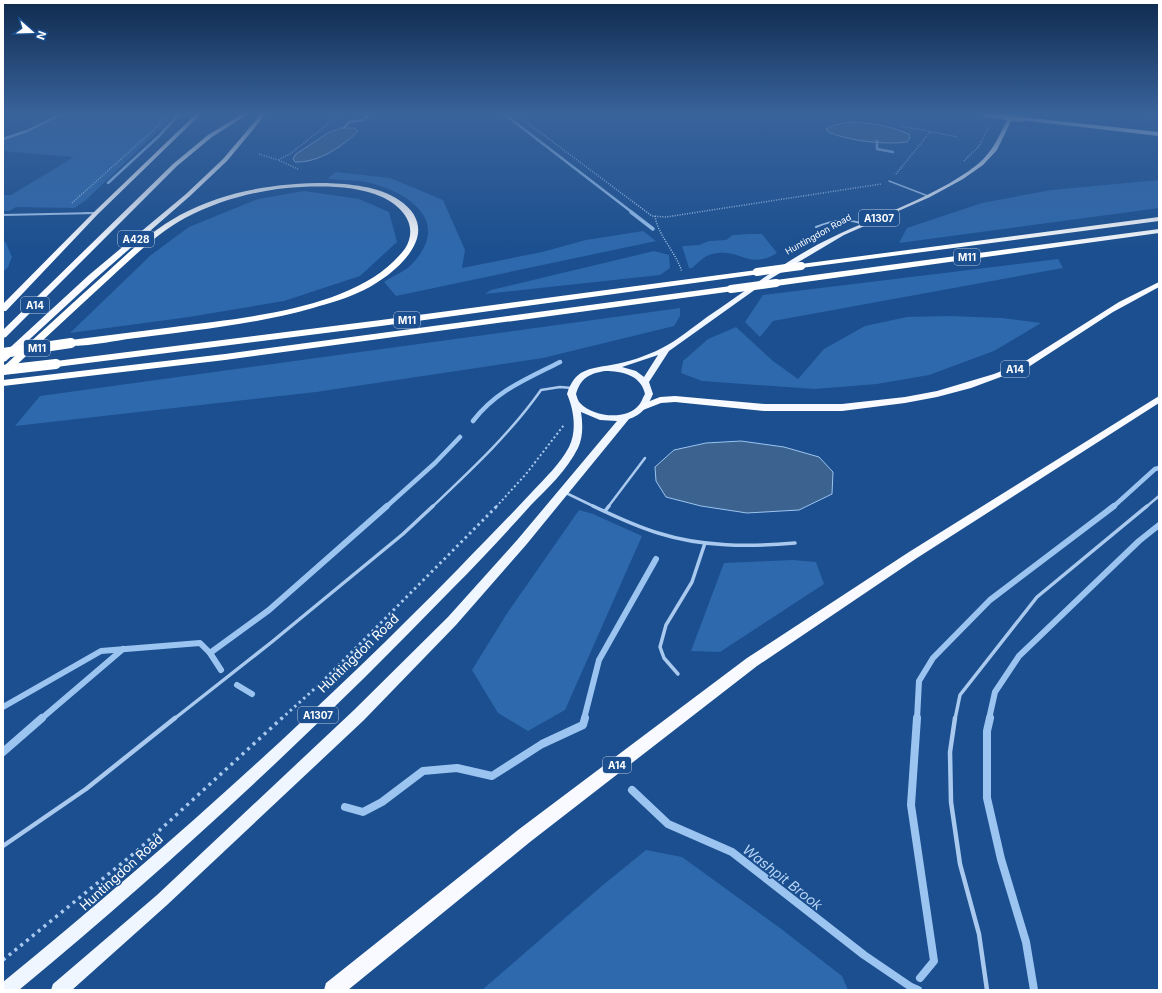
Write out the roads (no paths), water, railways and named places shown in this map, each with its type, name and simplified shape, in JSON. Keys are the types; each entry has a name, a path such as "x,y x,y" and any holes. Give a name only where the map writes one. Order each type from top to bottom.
{"highway":[{"path":"3,314 12,302 96,213 152,159"},
{"name":"A14","path":"3,335 66,275 163,176 184,159"},
{"name":"A428","path":"3,359 92,277 227,159"},
{"name":"M11","path":"3,352 71,344 221,324 287,312 332,299 373,282 394,267 414,239 413,221 407,210 388,197 368,190 344,186 321,184 286,186 246,193 218,201 181,218 154,235 85,296 3,371"},
{"name":"M11","path":"3,371 397,321 1159,219"},
{"name":"M11","path":"3,384 232,356 1159,231"},
{"name":"A14","path":"643,407 660,400 675,399 778,408 852,407 906,400 948,392 987,380 1028,363 1098,318 1159,284"},
{"path":"3,309 12,302"},
{"name":"A14","path":"333,990 524,836 752,662 913,555 1159,399"}],"main road":[{"name":"Huntingdon Road","path":"611,368 645,358 666,349 768,278 810,252 864,224 928,196 961,178 985,159"},
{"name":"Huntingdon Road","path":"645,382 666,349"},
{"path":"611,368 630,372 645,382 649,394 643,407 626,416 612,418 598,417 586,412 575,403 572,396 572,388 578,378 587,372 598,369 611,368"},
{"name":"Huntingdon Road","path":"6,990 83,927 279,752 427,608 497,536 547,482 573,447 580,424 575,403"},
{"name":"A1307","path":"60,990 162,900 359,715 452,621 626,416"}],"lane":[{"path":"889,182 928,196"},
{"path":"3,215 96,213"},
{"path":"816,227 829,221 841,218 864,224"},
{"path":"3,846 92,784 273,641 403,534 487,454 523,415 541,390 560,387 572,388"},
{"path":"605,511 645,458"},
{"path":"563,492 646,529 666,535 705,543 751,546 795,543"},
{"path":"987,990 979,934 960,864 951,802 950,752 955,716 960,695 1037,597 1159,496"},
{"path":"678,674 664,658 660,647 666,625 692,582 705,543"}],"waterway":[{"path":"108,183 134,159"},
{"path":"563,159 633,213"},
{"path":"631,212 653,229"},
{"path":"473,421 482,410 502,393 560,362"},
{"path":"386,507 435,463 460,437"},
{"path":"1113,507 1155,469 1159,468"},
{"path":"210,653 269,610 387,506"},
{"path":"917,719 919,681 933,658 990,600 1114,506"},
{"path":"989,719 995,692 1019,656 1139,541 1159,525"},
{"path":"584,719 599,660 656,559"},
{"name":"Washpit Brook","path":"123,649 200,643 210,653"},
{"name":"Washpit Brook","path":"3,707 101,651 123,649"},
{"path":"41,719 123,649"},
{"name":"Washpit Brook","path":"210,653 221,670"},
{"name":"Washpit Brook","path":"237,685 252,694"},
{"path":"3,752 42,718"},
{"name":"Washpit Brook","path":"345,807 363,812 382,802 423,771 457,768 492,776 542,744 583,725 585,718"},
{"path":"917,718 911,805 934,961 920,978"},
{"path":"990,718 987,731 987,798 1001,859 1026,942 1034,990"},
{"name":"Washpit Brook","path":"632,790 668,824 732,852 864,955 911,987 918,990"}]}
